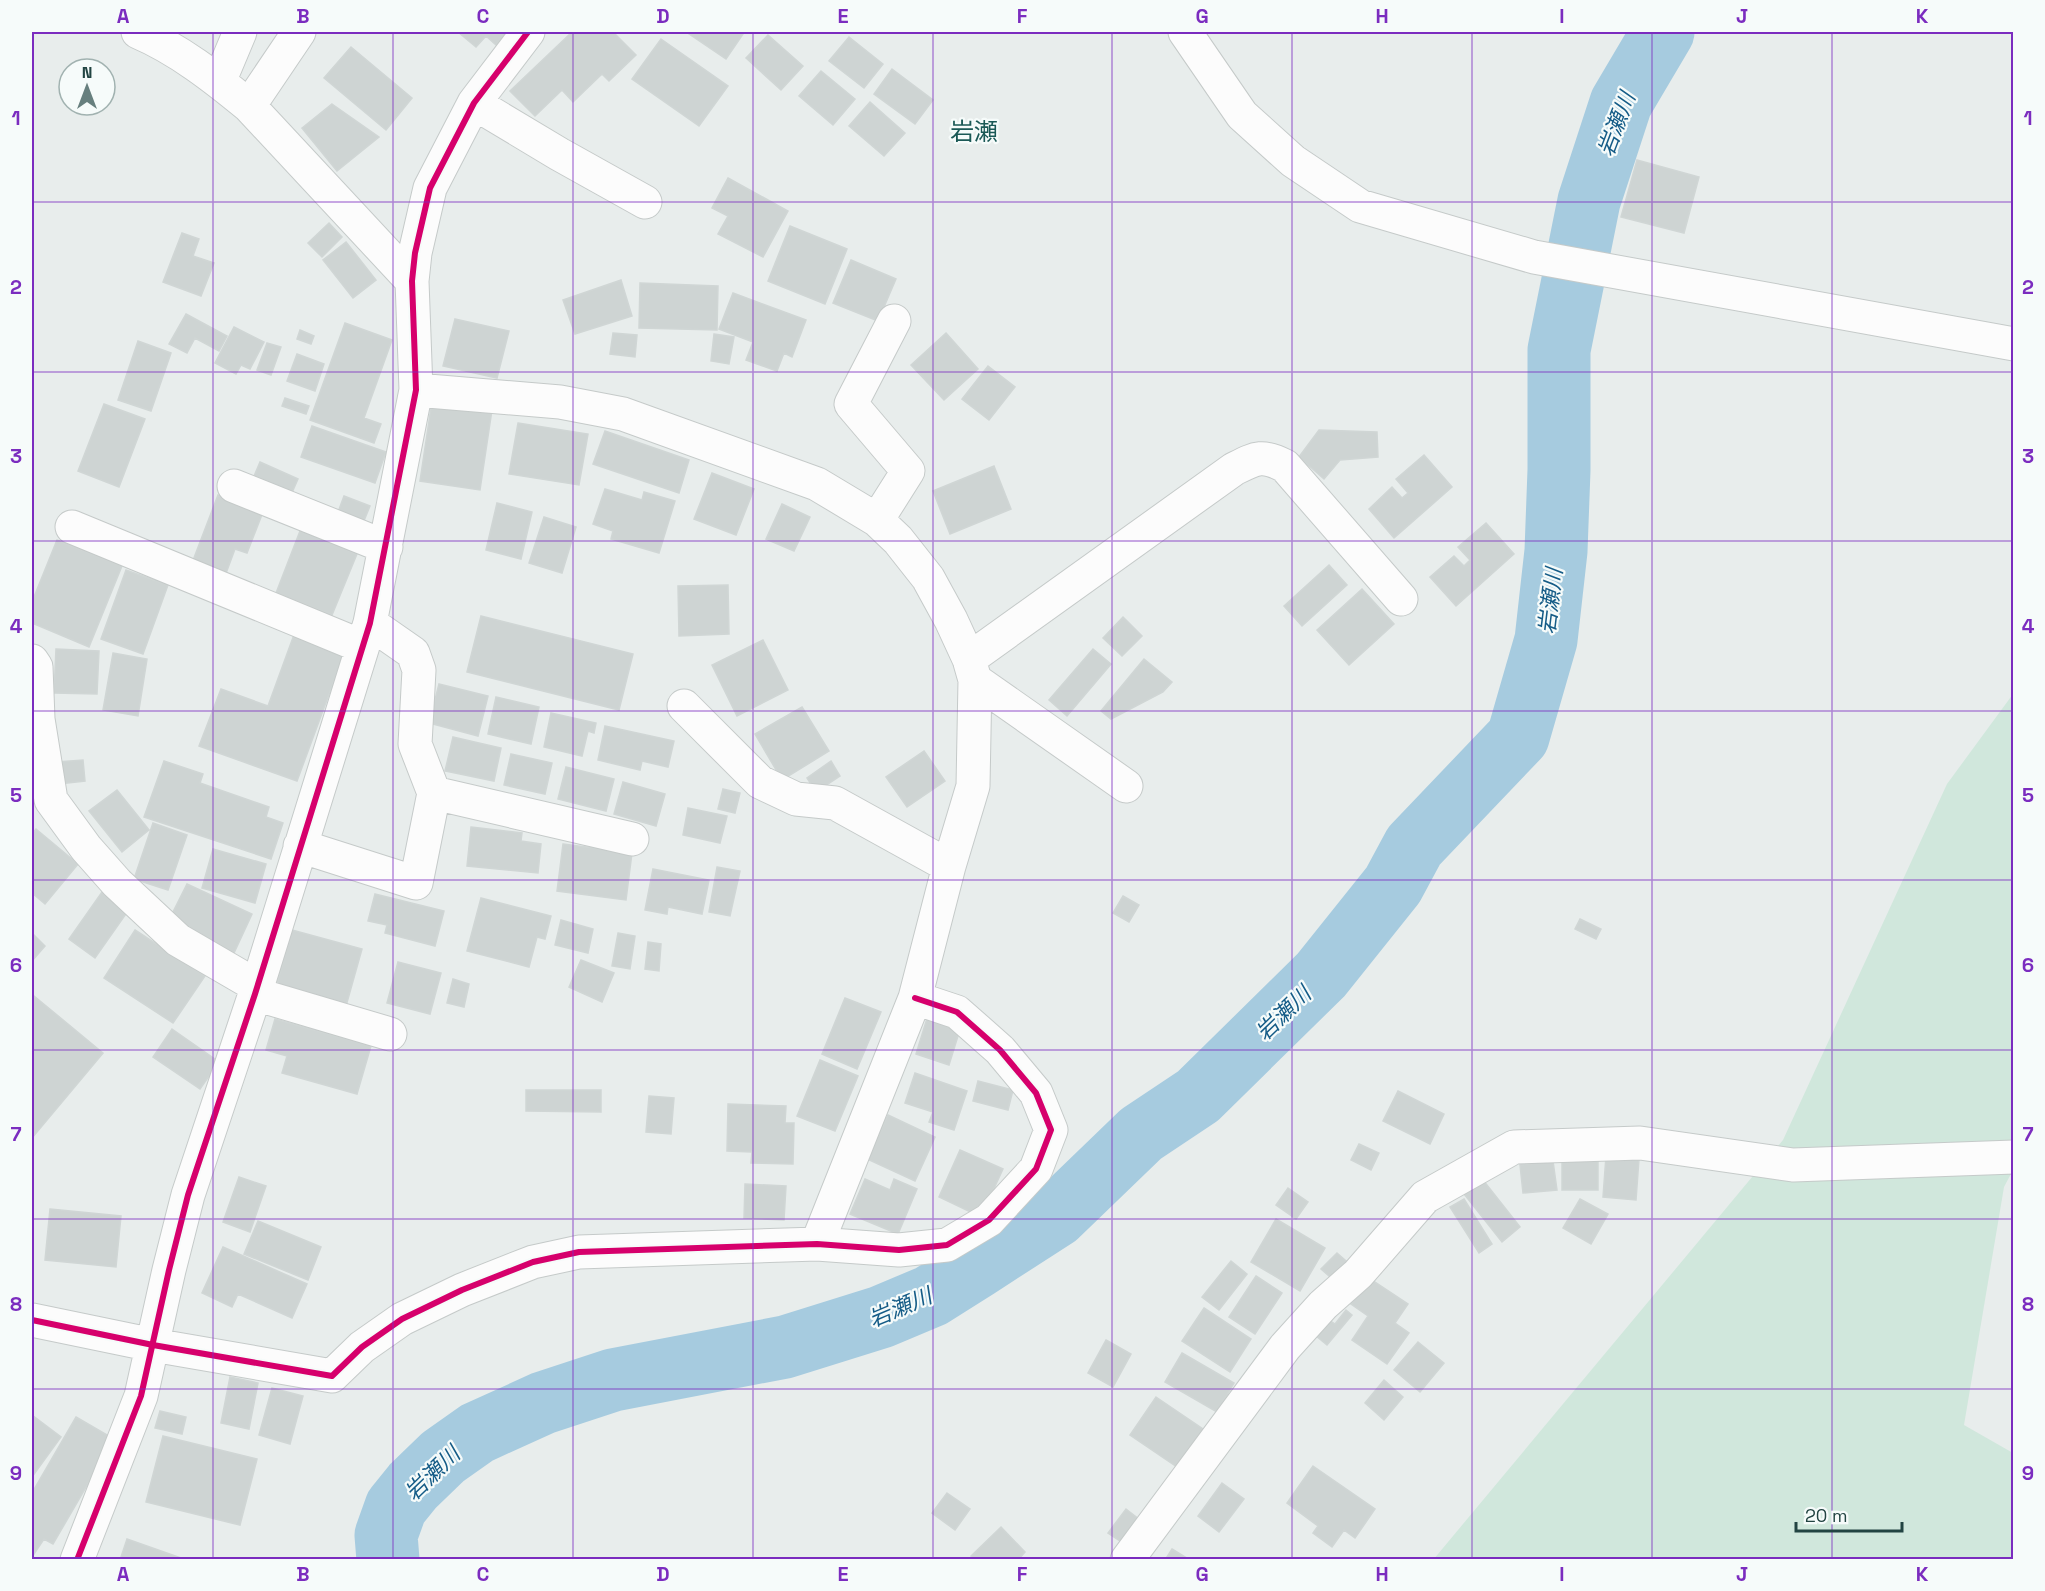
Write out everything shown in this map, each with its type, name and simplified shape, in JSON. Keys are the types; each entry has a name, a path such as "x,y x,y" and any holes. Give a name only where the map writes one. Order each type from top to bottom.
{"street":[{"path":"138,32 154,39 219,82 249,106 412,281"},
{"path":"219,82 240,32"},
{"path":"249,106 299,32"},
{"path":"77,1560 141,1396 188,1195 256,990 365,635 386,547 416,390 412,281 415,253 430,189 474,103 528,32"},
{"path":"1185,32 1242,115 1293,161 1360,206 1533,257 2013,344"},
{"path":"474,103 645,202"},
{"path":"877,520 908,471 851,404 894,321"},
{"path":"416,390 560,402 623,414 817,484 877,520 898,540 928,578 951,620 972,669 973,786 949,866 915,998 817,1244"},
{"path":"972,669 1234,469 1254,459 1271,459 1285,466 1401,598"},
{"path":"234,486 386,547"},
{"path":"72,527 413,653 419,670 415,744 434,793 416,883 300,846"},
{"path":"32,661 36,667 35,722 51,800 86,848 117,883 178,940 256,990 390,1034"},
{"path":"972,669 1126,786"},
{"path":"684,706 760,782 796,799 835,803 949,866"},
{"path":"434,793 632,839"},
{"path":"32,1320 153,1345 333,1376 362,1347 402,1319 462,1290 533,1262 579,1252 817,1244 899,1250 947,1245 989,1220 1036,1169 1051,1130 1036,1093 1000,1050 957,1012 915,998"},
{"path":"1127,1560 1285,1347 1323,1305 1358,1274 1425,1197 1514,1147 1640,1143 1793,1165 2013,1156"}],"green space":[{"path":"2013,694 2013,1170 2004,1187 1964,1425 2013,1453 2013,1559 1433,1560 1783,1140 1947,784"}],"building":[{"path":"458,32 508,32 496,45 486,36 476,47"},
{"path":"572,32 613,32 636,55 609,81 602,74 573,102 562,90 535,116 510,91"},
{"path":"691,32 739,32 743,34 726,59 689,34"},
{"path":"768,35 803,66 781,90 746,58"},
{"path":"849,37 883,64 864,88 829,61"},
{"path":"661,39 728,86 699,126 632,79"},
{"path":"351,47 412,98 386,130 324,78"},
{"path":"892,69 933,100 915,124 874,94"},
{"path":"821,71 855,99 833,125 799,96"},
{"path":"870,102 905,133 884,156 849,126"},
{"path":"332,104 379,137 337,171 302,128"},
{"path":"1637,160 1699,177 1684,233 1621,217"},
{"path":"728,178 788,211 763,257 718,234 728,216 712,208"},
{"path":"329,223 342,237 322,257 308,243"},
{"path":"790,226 847,249 825,304 768,281"},
{"path":"182,233 199,239 193,256 214,263 201,296 163,282"},
{"path":"346,242 376,280 353,298 323,260"},
{"path":"851,260 896,279 878,321 833,303"},
{"path":"621,280 632,316 575,334 563,300"},
{"path":"640,283 718,286 717,330 639,328"},
{"path":"733,293 806,320 792,357 784,353 777,371 746,360 753,342 719,329"},
{"path":"186,314 227,336 219,351 195,338 187,353 169,344"},
{"path":"455,319 509,331 497,378 443,366"},
{"path":"345,323 392,340 364,418 381,424 374,443 310,420"},
{"path":"234,327 264,342 250,369 241,365 236,374 215,363"},
{"path":"300,330 314,336 311,344 297,339"},
{"path":"613,333 637,335 635,357 610,354"},
{"path":"946,333 978,369 944,400 911,365"},
{"path":"714,334 734,337 729,364 711,361"},
{"path":"138,341 171,353 151,411 118,400"},
{"path":"267,343 281,347 271,375 257,370"},
{"path":"297,354 324,364 315,391 287,381"},
{"path":"988,366 1015,387 989,420 962,399"},
{"path":"285,398 309,406 306,414 282,406"},
{"path":"432,401 492,410 480,490 420,481"},
{"path":"104,404 145,419 119,487 78,471"},
{"path":"518,423 588,434 579,485 509,474"},
{"path":"312,426 386,452 375,483 301,457"},
{"path":"1319,430 1377,432 1378,457 1340,460 1324,479 1299,457"},
{"path":"605,431 689,460 679,493 593,464"},
{"path":"1424,455 1452,487 1394,538 1369,509 1392,487 1402,498 1408,493 1396,479"},
{"path":"260,462 298,479 287,504 249,488"},
{"path":"994,466 1011,509 950,534 933,491"},
{"path":"712,473 754,489 736,535 694,519"},
{"path":"605,489 642,500 644,492 675,501 659,553 611,539 613,531 593,524"},
{"path":"218,495 263,512 247,553 235,549 225,576 192,563"},
{"path":"344,496 370,506 359,533 334,523"},
{"path":"497,503 532,512 521,559 486,550"},
{"path":"782,504 810,517 794,551 766,539"},
{"path":"544,517 576,527 562,573 529,563"},
{"path":"1486,523 1514,554 1456,606 1430,577 1454,556 1464,566 1470,560 1458,547"},
{"path":"300,531 357,554 332,615 276,593"},
{"path":"57,540 122,566 89,647 32,623 32,602"},
{"path":"1329,565 1347,585 1302,626 1284,606"},
{"path":"126,570 168,585 143,654 101,639"},
{"path":"728,585 729,634 679,636 678,586"},
{"path":"1362,589 1394,624 1349,665 1317,630"},
{"path":"481,616 633,654 619,710 467,672"},
{"path":"1123,617 1142,636 1122,656 1103,638"},
{"path":"295,632 345,651 297,781 199,746 221,689 268,706"},
{"path":"763,640 788,690 737,716 712,665"},
{"path":"56,649 99,651 97,694 54,693"},
{"path":"1093,649 1111,664 1067,716 1049,700"},
{"path":"113,653 147,659 138,716 103,710"},
{"path":"1144,659 1172,682 1163,692 1111,719 1101,711"},
{"path":"439,684 488,696 478,736 429,723"},
{"path":"496,697 539,707 531,744 488,734"},
{"path":"802,707 829,751 782,780 755,734"},
{"path":"551,713 596,723 594,733 588,731 582,756 544,747"},
{"path":"605,726 674,741 668,767 642,761 640,770 598,760"},
{"path":"453,737 501,748 494,781 445,771"},
{"path":"924,751 945,781 907,807 886,777"},
{"path":"511,754 552,763 545,794 504,785"},
{"path":"83,760 85,781 59,784 57,762"},
{"path":"164,761 203,774 200,783 269,807 266,817 283,823 271,859 144,817"},
{"path":"831,761 840,776 816,792 807,778"},
{"path":"566,767 614,779 606,811 558,799"},
{"path":"623,782 665,794 656,826 614,814"},
{"path":"723,789 740,793 735,813 718,809"},
{"path":"117,790 149,830 122,852 89,811"},
{"path":"688,808 727,816 720,843 683,835"},
{"path":"153,823 187,835 168,890 134,879"},
{"path":"471,827 522,833 521,841 541,844 538,873 467,866"},
{"path":"36,829 78,864 45,904 32,893 32,834"},
{"path":"563,844 632,853 626,900 557,891"},
{"path":"213,849 266,864 255,903 202,888"},
{"path":"717,867 740,871 730,916 709,912"},
{"path":"653,869 709,880 702,914 668,907 667,914 645,910"},
{"path":"187,884 252,914 234,953 168,922"},
{"path":"102,892 128,911 95,958 69,939"},
{"path":"375,894 444,911 435,946 385,933 387,925 368,921"},
{"path":"1123,896 1139,905 1129,922 1113,913"},
{"path":"481,898 551,916 545,939 537,937 529,967 467,951"},
{"path":"1580,919 1601,929 1596,939 1575,929"},
{"path":"561,920 593,929 588,953 555,945"},
{"path":"135,930 205,976 173,1023 104,978"},
{"path":"292,930 362,949 346,1006 276,987"},
{"path":"32,933 45,946 32,961"},
{"path":"618,933 635,936 630,969 612,966"},
{"path":"648,942 661,944 659,971 645,969"},
{"path":"581,960 614,973 602,1002 569,987"},
{"path":"398,962 441,973 430,1014 387,1003"},
{"path":"453,979 469,984 464,1007 447,1003"},
{"path":"34,996 103,1053 32,1138 32,999"},
{"path":"845,998 881,1012 857,1069 822,1054"},
{"path":"929,1012 962,1023 949,1065 916,1054"},
{"path":"275,1019 371,1046 357,1094 282,1073 287,1056 266,1050"},
{"path":"172,1029 219,1062 200,1089 153,1057"},
{"path":"820,1060 858,1076 835,1131 797,1116"},
{"path":"915,1073 967,1091 954,1130 929,1122 933,1112 905,1103"},
{"path":"978,1081 1013,1090 1008,1110 973,1101"},
{"path":"526,1090 601,1090 601,1112 526,1111"},
{"path":"1398,1091 1444,1114 1430,1144 1383,1121"},
{"path":"649,1096 674,1098 671,1134 646,1132"},
{"path":"728,1104 786,1106 785,1123 794,1123 793,1164 751,1163 752,1152 727,1151"},
{"path":"888,1115 935,1137 915,1181 867,1159"},
{"path":"1359,1144 1379,1153 1371,1170 1351,1160"},
{"path":"960,1150 1003,1169 981,1217 939,1197"},
{"path":"1606,1156 1639,1159 1636,1200 1603,1197"},
{"path":"1562,1160 1598,1160 1598,1190 1562,1190"},
{"path":"1553,1161 1557,1190 1523,1193 1520,1165"},
{"path":"239,1177 266,1186 250,1232 223,1222"},
{"path":"865,1179 890,1190 894,1179 917,1189 898,1234 850,1214"},
{"path":"1483,1180 1520,1227 1502,1242 1464,1194"},
{"path":"745,1184 786,1186 784,1220 744,1218"},
{"path":"1288,1188 1308,1202 1296,1219 1276,1205"},
{"path":"1464,1199 1492,1244 1479,1253 1450,1207"},
{"path":"1580,1199 1608,1214 1591,1244 1563,1228"},
{"path":"50,1209 121,1216 116,1267 45,1260"},
{"path":"1276,1219 1325,1248 1300,1291 1251,1262"},
{"path":"258,1221 321,1247 308,1280 244,1254"},
{"path":"223,1247 307,1284 292,1318 238,1294 232,1307 202,1293"},
{"path":"1337,1253 1352,1266 1337,1283 1321,1269"},
{"path":"1231,1261 1247,1274 1219,1310 1202,1297"},
{"path":"1256,1276 1282,1293 1255,1334 1229,1317"},
{"path":"1369,1278 1408,1304 1395,1323 1409,1333 1387,1364 1352,1340 1368,1316 1351,1304"},
{"path":"1204,1308 1251,1339 1230,1372 1182,1341"},
{"path":"1346,1310 1352,1315 1327,1345 1316,1336 1329,1320 1335,1324"},
{"path":"1106,1340 1131,1354 1113,1387 1088,1373"},
{"path":"1418,1342 1444,1363 1420,1392 1394,1370"},
{"path":"1182,1353 1234,1383 1217,1412 1165,1382"},
{"path":"230,1377 258,1383 249,1429 221,1423"},
{"path":"1384,1380 1403,1397 1384,1420 1365,1403"},
{"path":"272,1388 303,1396 290,1444 259,1435"},
{"path":"1156,1397 1203,1429 1177,1467 1130,1435"},
{"path":"160,1411 186,1417 182,1434 155,1428"},
{"path":"32,1415 61,1437 32,1477"},
{"path":"76,1417 114,1439 53,1544 44,1539 34,1554 32,1553 32,1493"},
{"path":"163,1436 257,1459 240,1525 146,1502"},
{"path":"1313,1466 1375,1509 1355,1538 1344,1530 1332,1547 1313,1533 1318,1526 1287,1503"},
{"path":"1222,1483 1244,1499 1219,1532 1198,1516"},
{"path":"947,1493 970,1509 955,1530 932,1513"},
{"path":"1126,1509 1140,1520 1123,1543 1108,1533"},
{"path":"1001,1527 1025,1552 1018,1560 974,1560 971,1556"},
{"path":"127,1539 184,1559 184,1560 120,1560"},
{"path":"1172,1549 1190,1560 1165,1560"}],"waterway":[{"name":"岩瀬川","path":"388,1560 386,1535 396,1507 413,1486 443,1457 477,1433 543,1403 613,1380 785,1347 881,1317 931,1296 1056,1216 1141,1134 1198,1096 1321,975 1393,885 1414,846 1518,737 1546,640 1556,551 1559,350 1589,201 1621,103 1663,32"}],"cycle path":[{"path":"77,1560 141,1396 188,1195 255,994 370,623 416,390 412,281 415,253 430,188 474,103 528,32"},
{"path":"32,1320 153,1345 332,1376 362,1347 402,1319 462,1290 533,1262 579,1252 817,1244 899,1250 947,1245 989,1220 1036,1169 1051,1130 1036,1093 1000,1050 957,1012 915,998"}],"district":[{"name":"岩瀬","path":"974,132"}]}
